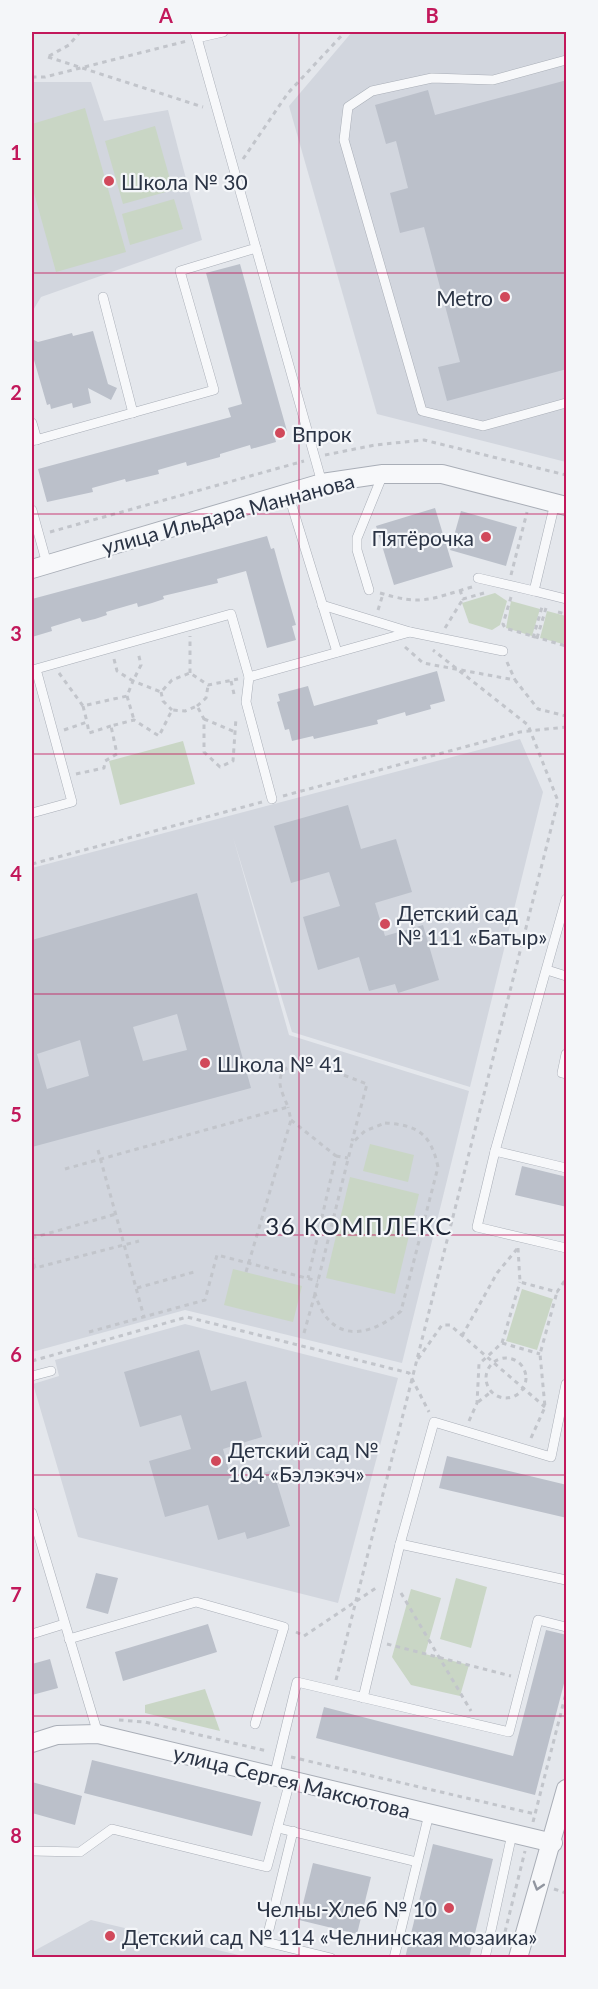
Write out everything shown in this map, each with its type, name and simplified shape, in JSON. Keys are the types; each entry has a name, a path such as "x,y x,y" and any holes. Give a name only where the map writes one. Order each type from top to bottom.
{"street":[{"name":"улица Ильдара Маннанова","path":"39,567 322,483 383,474 442,474 561,504"},
{"name":"улица Сергея Максютова","path":"32,1743 57,1735 98,1734 553,1843"},
{"path":"518,1958 567,1790"}],"lane":[{"path":"223,32 196,35 322,483"},
{"path":"567,60 493,80 432,78 372,91 348,107 344,140 422,411 483,426 567,403"},
{"path":"32,423 34,441 214,390 180,271 256,248"},
{"path":"103,297 133,413"},
{"path":"369,590 357,550 357,538 383,474"},
{"path":"288,493 337,652"},
{"path":"534,591 561,504"},
{"path":"32,510 39,567"},
{"path":"478,578 567,599"},
{"path":"322,605 410,632 503,651"},
{"path":"32,813 72,802 36,669 231,614 249,677 246,702 272,799"},
{"path":"249,677 410,632"},
{"path":"567,899 495,1151 477,1227 520,1242 567,1248"},
{"path":"547,970 567,976"},
{"path":"567,1054 562,1073 567,1074"},
{"path":"495,1151 567,1168"},
{"path":"32,1376 51,1371"},
{"path":"363,1698 400,1544 434,1422 551,1457 567,1384"},
{"path":"32,1513 34,1535 98,1734"},
{"path":"400,1544 567,1580"},
{"path":"69,1639 196,1602 284,1627 255,1724"},
{"path":"32,1851 80,1852 112,1829 267,1867 278,1828 282,1779 279,1754 297,1682 509,1732 538,1620 567,1627"},
{"path":"32,1634 64,1624"},
{"path":"394,1958 429,1814"},
{"path":"278,1828 417,1862"},
{"path":"293,1832 266,1942 331,1958"},
{"path":"485,1958 512,1834"}],"path":[{"path":"80,32 69,45 48,57 218,112"},
{"path":"241,163 288,93 345,32"},
{"path":"32,77 81,68 196,35"},
{"path":"528,508 509,585 503,626 507,630 567,646"},
{"path":"369,590 408,602 418,602 491,581"},
{"path":"439,637 463,599 509,585"},
{"path":"460,590 463,599"},
{"path":"375,621 383,594"},
{"path":"535,638 544,608"},
{"path":"188,626 192,644 190,673"},
{"path":"333,1691 558,801 528,725 410,632"},
{"path":"394,636 423,663 514,680"},
{"path":"135,641 141,665 127,696 134,720 159,736 172,710"},
{"path":"111,648 117,671 133,681 161,692"},
{"path":"503,651 514,680 538,709 567,716"},
{"path":"53,664 83,706 89,733 134,720"},
{"path":"190,673 208,686 249,677"},
{"path":"161,692 172,680 190,673"},
{"path":"231,681 235,699"},
{"path":"161,692 163,701 172,710 185,711 197,706 206,698 208,686"},
{"path":"83,706 127,696"},
{"path":"197,706 204,720 204,752 220,767 233,761 237,716"},
{"path":"204,720 236,732"},
{"path":"53,732 87,722"},
{"path":"66,777 104,768 105,761 117,754 111,726"},
{"path":"530,731 567,727"},
{"path":"246,1272 291,1120 280,1081 282,1073 290,1066 302,1063 367,1084 304,1333"},
{"path":"65,1169 288,1107"},
{"path":"291,1120 336,1156 348,1158"},
{"path":"315,1293 324,1315 336,1326 350,1333 369,1331 385,1325 401,1311 438,1167 434,1150 425,1136 406,1125 376,1125 352,1143"},
{"path":"98,1150 144,1317"},
{"path":"308,1278 336,1156"},
{"path":"32,1238 116,1214"},
{"path":"32,1255 35,1268 139,1241"},
{"path":"462,1336 497,1273 520,1242"},
{"path":"464,1431 477,1403 479,1364 502,1344 520,1282 520,1242"},
{"path":"89,1332 205,1300 217,1255 318,1281"},
{"path":"137,1288 194,1272"},
{"path":"526,1450 545,1407 540,1354 556,1292 567,1279"},
{"path":"520,1282 556,1292"},
{"path":"32,1361 188,1317 409,1373 434,1422"},
{"path":"409,1373 442,1325 450,1325 545,1407"},
{"path":"502,1344 540,1354"},
{"path":"507,1358 521,1364 526,1379 524,1389 513,1398 505,1399 491,1392 485,1377 493,1362 507,1358"},
{"path":"477,1403 491,1392"},
{"path":"284,1627 304,1636 392,1578 480,1725"},
{"path":"376,1642 523,1679"},
{"path":"279,1754 535,1814"}],"shaded area":[{"path":"352,32 566,32 566,462 377,414 289,106"},
{"name":"Школа № 30","path":"32,82 91,82 104,121 168,110 202,240 41,297 32,312"},
{"name":"Школа № 41","path":"520,739 543,792 470,1087 292,1032 233,837 289,1035 469,1091 402,1363 185,1310 32,1352 32,868"},
{"name":"Детский сад № 104 «Бэлэкэч»","path":"185,1324 398,1378 338,1603 78,1537 33,1384 59,1376 55,1360"},
{"name":"Детский сад № 114 «Челнинская мозаика»","path":"91,1920 247,1957 32,1957 32,1952"}],"green space":[{"path":"85,108 126,252 56,272 32,186 32,124"},
{"path":"155,126 173,190 123,204 105,141"},
{"path":"174,199 183,229 130,245 122,214"},
{"path":"495,593 507,601 500,625 492,630 469,623 462,603"},
{"path":"511,601 540,609 532,636 506,628"},
{"path":"547,611 566,616 566,642 563,644 540,638"},
{"path":"183,741 195,784 120,805 109,761"},
{"path":"370,1144 414,1155 408,1182 363,1171"},
{"path":"350,1177 419,1194 395,1294 326,1278"},
{"path":"233,1269 302,1286 293,1322 224,1305"},
{"path":"522,1289 553,1299 537,1350 506,1341"},
{"path":"456,1578 487,1587 471,1648 440,1639"},
{"path":"411,1589 441,1598 425,1654 469,1665 460,1696 411,1685 392,1657"},
{"path":"205,1689 220,1731 145,1713 145,1705"}],"building":[{"name":"Metro","path":"567,80 567,369 447,401 438,367 460,362 424,227 400,233 390,193 408,188 396,141 386,144 375,105 428,90 435,115"},
{"path":"240,264 287,431 274,434 276,442 251,449 250,445 220,454 220,457 187,466 186,462 158,470 159,474 126,482 125,479 92,488 93,492 47,502 38,469 231,417 228,408 242,404 206,273"},
{"path":"93,331 108,384 117,388 111,400 88,388 91,403 73,408 72,403 51,409 50,404 47,405 32,353 32,339 38,342 72,333 73,336"},
{"path":"435,508 453,567 394,585 376,526"},
{"path":"461,511 517,527 506,566 450,550"},
{"path":"267,536 271,549 274,548 296,625 292,626 296,640 267,648 246,571 217,579 218,583 163,596 164,599 138,607 137,603 82,622 80,618 51,627 52,631 32,637 32,599"},
{"path":"437,671 445,701 430,705 431,709 406,716 405,712 377,720 378,724 314,739 313,736 292,741 289,729 285,730 277,702 280,701 278,694 308,686 314,706"},
{"path":"348,805 361,849 396,839 412,892 375,903 385,936 423,925 439,980 398,993 395,984 369,991 359,957 318,970 303,917 340,906 329,872 291,883 274,826"},
{"path":"197,893 251,1088 32,1147 32,940","holes":["177,1014 187,1050 143,1061 133,1027","80,1040 89,1076 47,1089 37,1054"]},
{"path":"522,1166 567,1177 567,1207 515,1195"},
{"path":"199,1350 211,1391 246,1381 262,1437 223,1449 232,1482 273,1470 290,1526 247,1539 245,1532 218,1540 208,1505 165,1517 149,1461 191,1449 181,1415 140,1427 124,1372"},
{"path":"447,1456 567,1485 567,1518 439,1488"},
{"path":"96,1573 118,1578 108,1614 86,1608"},
{"path":"208,1624 217,1652 123,1681 115,1652"},
{"path":"546,1630 567,1635 567,1672 535,1795 316,1738 324,1707 513,1756"},
{"path":"50,1659 58,1688 32,1695 32,1664"},
{"path":"92,1760 261,1802 252,1836 84,1793"},
{"path":"32,1782 82,1796 75,1825 32,1813"},
{"name":"Челны-Хлеб № 10","path":"433,1844 493,1859 469,1958 405,1958"},
{"path":"313,1863 371,1877 357,1934 299,1920"}],"place":[{"name":"Школа № 30","path":"109,181"},
{"name":"Metro","path":"505,297"},
{"name":"Впрок","path":"280,433"},
{"name":"Пятёрочка","path":"486,537"},
{"name":"Детский сад № 111 «Батыр»","path":"385,924"},
{"name":"Школа № 41","path":"205,1063"},
{"name":"Детский сад № 104 «Бэлэкэч»","path":"216,1461"},
{"name":"Челны-Хлеб № 10","path":"449,1908"},
{"name":"Детский сад № 114 «Челнинская мозаика»","path":"110,1936"}],"district":[{"name":"36 КОМПЛЕКС","path":"359,1225"}]}
